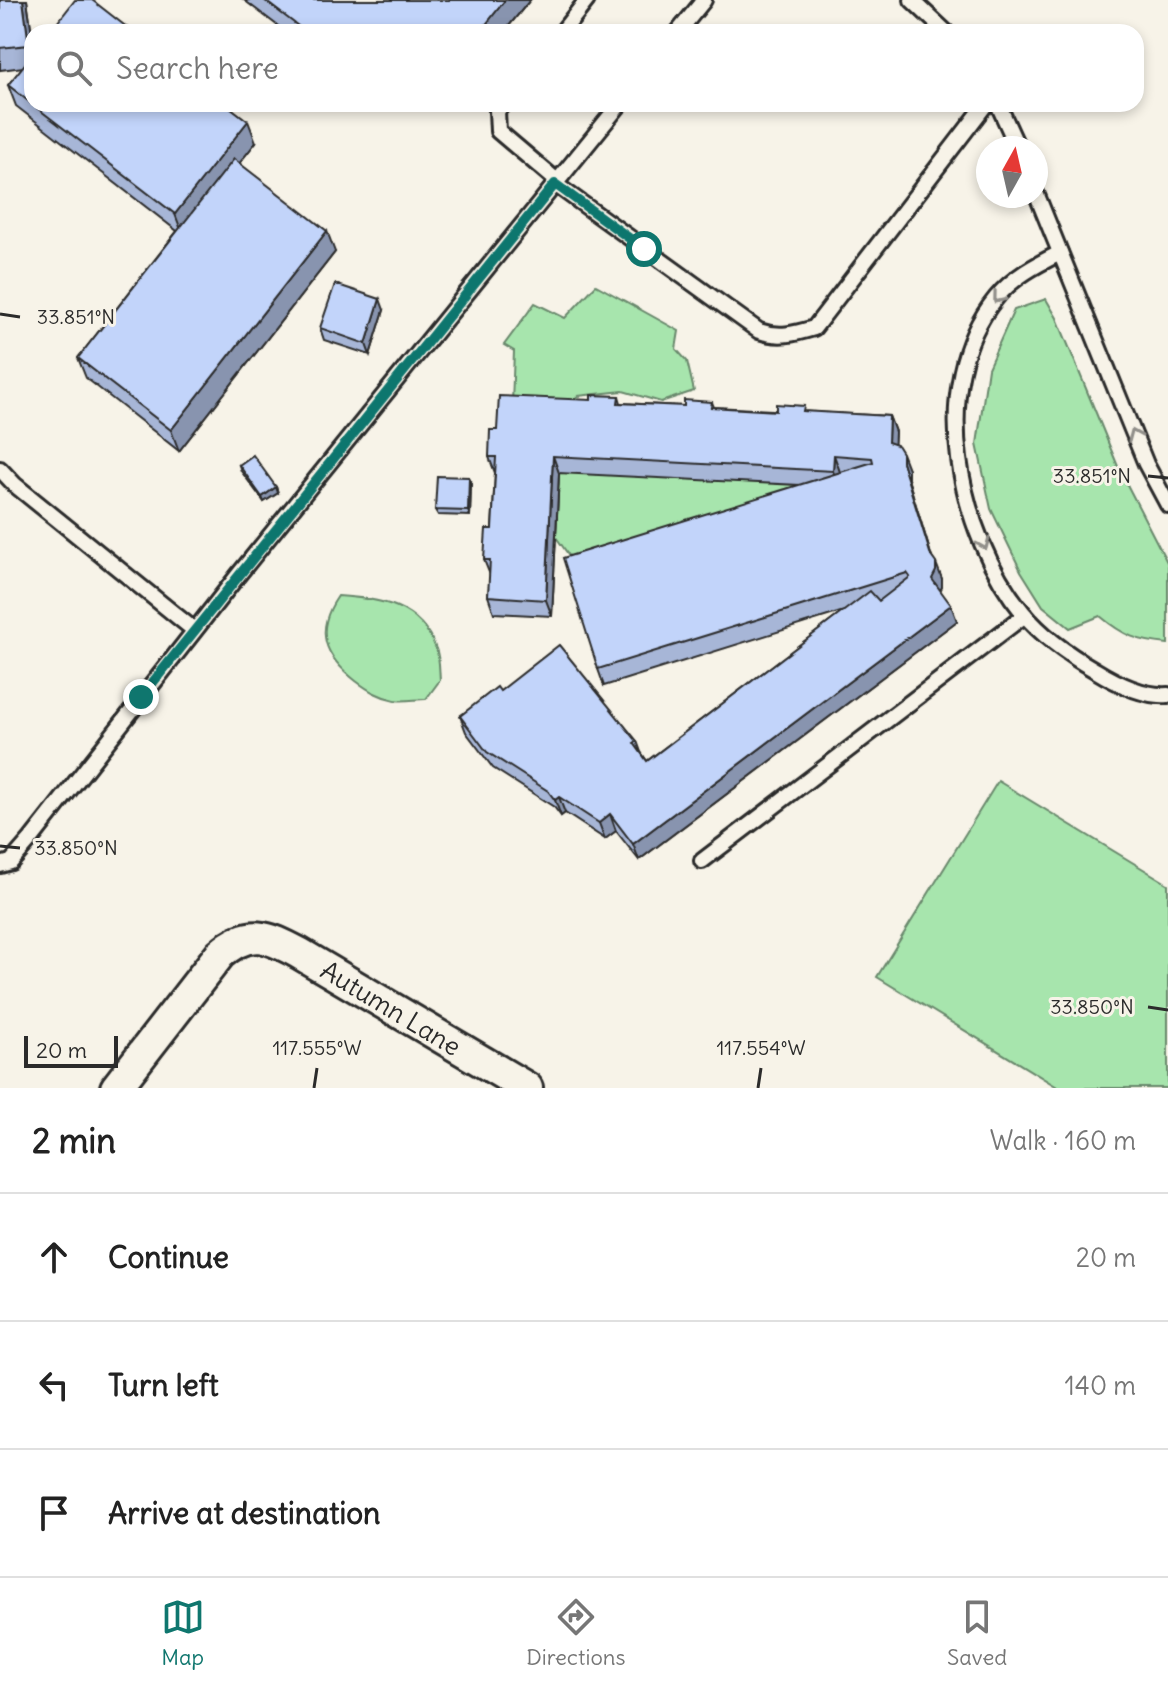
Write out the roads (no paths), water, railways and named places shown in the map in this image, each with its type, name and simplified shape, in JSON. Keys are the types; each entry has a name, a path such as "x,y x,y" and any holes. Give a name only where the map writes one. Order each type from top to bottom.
{"street":[{"name":"Autumn Lane","path":"116,1088 220,954 235,941 252,936 276,941 299,953 527,1088"}],"lane":[{"path":"568,24 587,0"},
{"path":"684,24 704,0"},
{"path":"912,0 938,24"},
{"path":"497,112 498,131 556,183 759,331 772,336 791,335 814,328 980,112"},
{"path":"0,865 11,862 31,839 194,630 614,112"},
{"path":"1002,112 1013,136"},
{"path":"1042,208 1146,464 1168,505"},
{"path":"1060,253 1023,272 996,298 980,324 962,368 956,433 961,484 999,579 1025,615 1067,654 1116,682 1156,696 1168,695"},
{"path":"0,469 15,485 194,630"},
{"path":"702,861 1025,615"}]}
